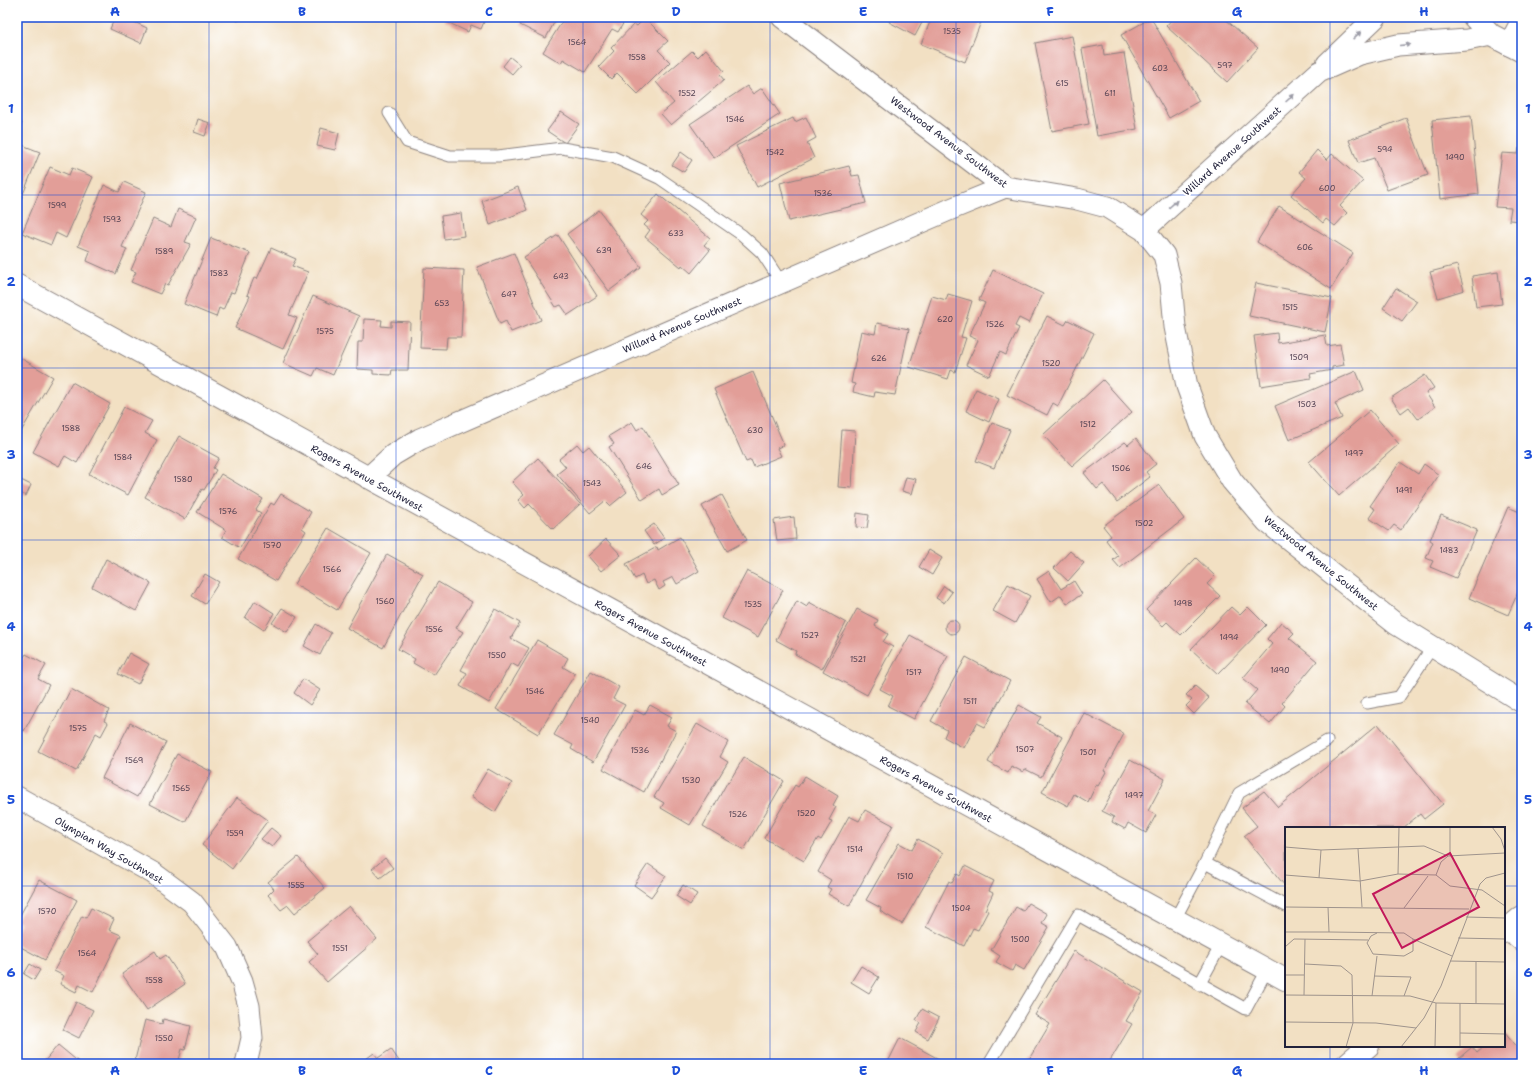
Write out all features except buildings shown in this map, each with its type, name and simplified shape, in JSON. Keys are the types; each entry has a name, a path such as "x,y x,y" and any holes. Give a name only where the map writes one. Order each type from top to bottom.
{"main road":[{"path":"1474,17 1507,44"},
{"path":"1505,931 1522,917"},
{"path":"1347,1064 1367,1047"}],"street":[{"name":"Westwood Avenue Southwest","path":"782,17 1005,187 1077,199 1107,207 1144,230 1164,254 1171,283 1175,327 1187,386 1205,436 1232,482 1267,522 1396,624 1522,702"},
{"name":"Willard Avenue Southwest","path":"1144,230 1319,72 1376,17"},
{"path":"1507,44 1522,20"},
{"name":"Willard Avenue Southwest","path":"1319,72 1360,54 1398,45 1468,40 1507,44"},
{"name":"Willard Avenue Southwest","path":"368,478 393,455 420,439 781,282 1005,187"},
{"name":"Rogers Avenue Southwest","path":"17,285 1285,980"},
{"name":"Olympian Way Southwest","path":"17,797 153,873 192,902 227,947 242,981 249,1006 252,1038 262,1064"},
{"name":"Olympian Way Southwest","path":"246,1064 252,1038"}],"lane":[{"path":"389,113 407,142 450,156 498,156 562,148 613,156 659,178 742,235 762,253 781,282"},
{"path":"1367,703 1399,697 1433,646"},
{"path":"1175,919 1240,793 1327,740"},
{"path":"1205,863 1285,905"},
{"path":"989,1064 1078,916 1246,1010 1266,970"},
{"path":"1505,933 1522,947"},
{"path":"1199,985 1221,945"}]}
